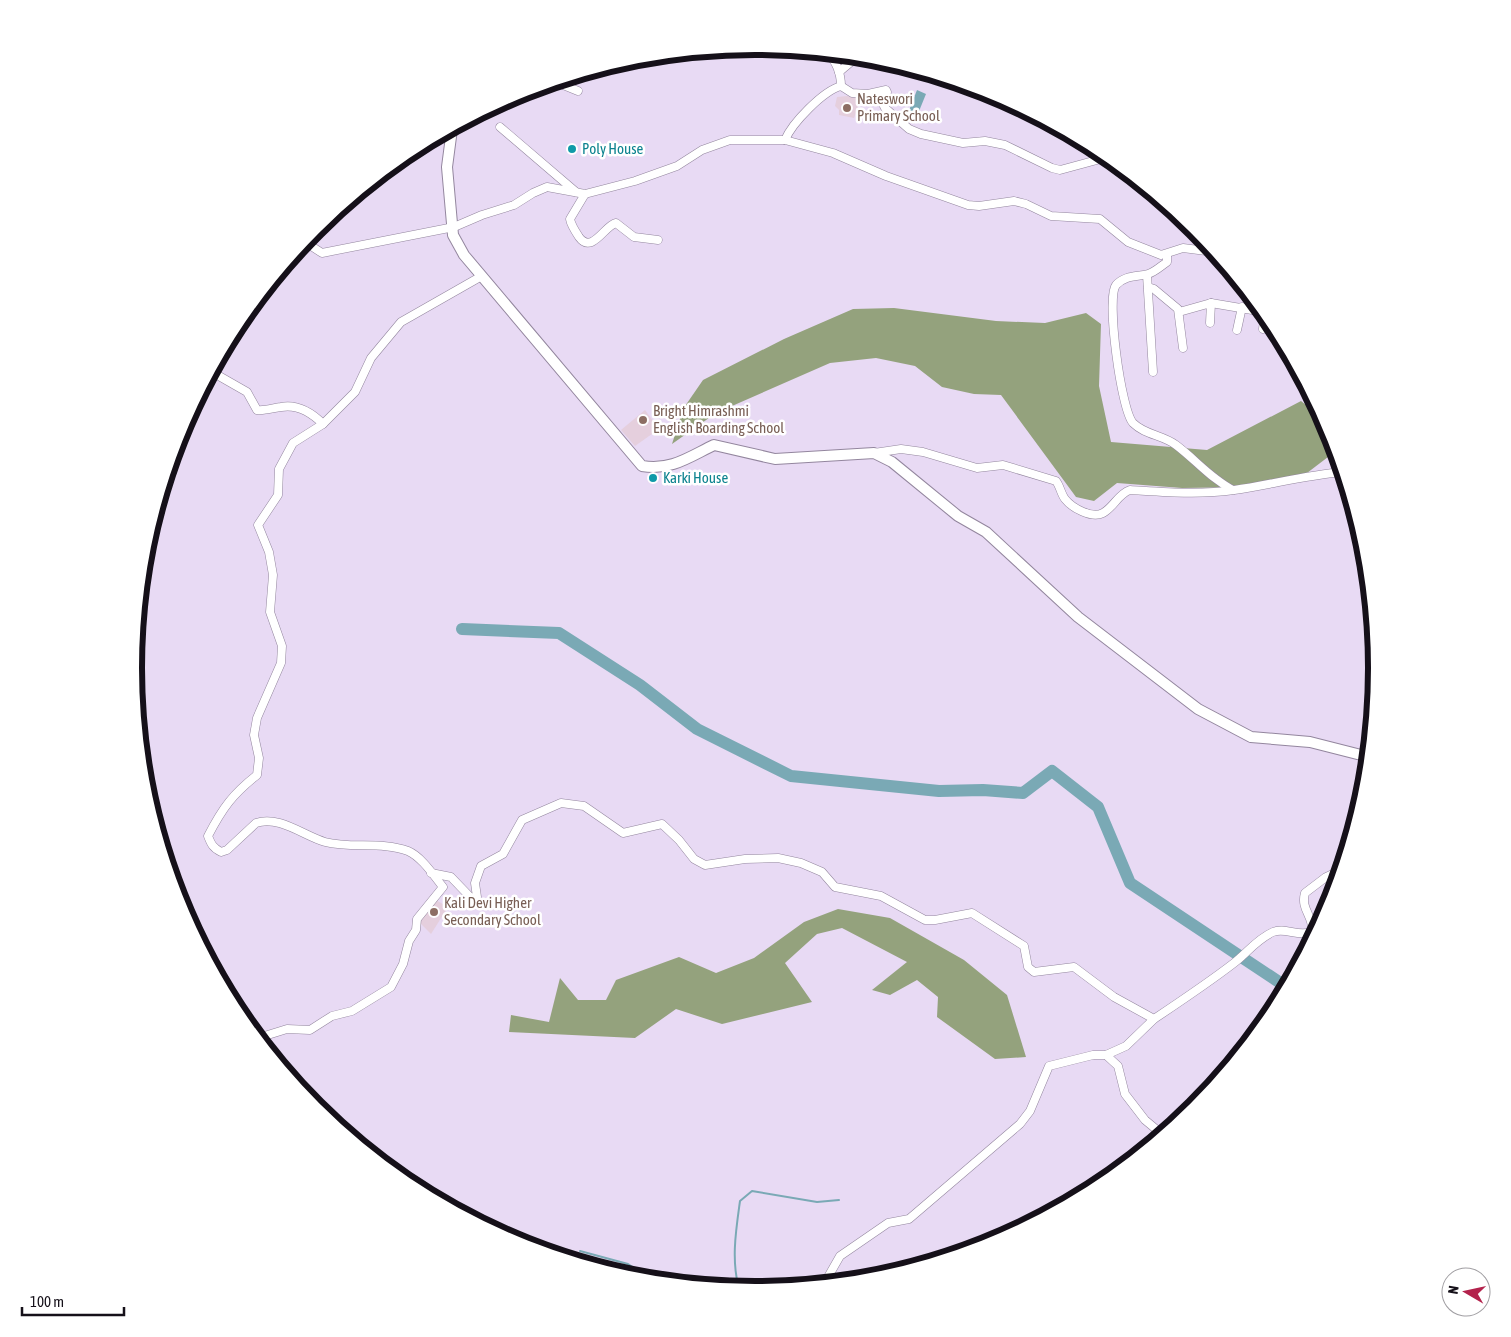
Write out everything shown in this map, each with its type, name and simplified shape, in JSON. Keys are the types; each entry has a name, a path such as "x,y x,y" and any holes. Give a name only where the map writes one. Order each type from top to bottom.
{"street":[{"path":"833,60 841,86 852,93 868,94 886,90 888,92 883,104 885,108 909,129 921,134 963,143 985,141 1005,145 1060,170 1098,160"},
{"path":"838,72 850,62"},
{"path":"565,86 578,91"},
{"path":"785,140 792,126 820,99 841,86"},
{"path":"500,127 581,194"},
{"path":"451,136 447,167 455,239 480,277 642,466 657,469 678,463 714,444 776,459 901,449 923,452 977,468 1002,466 1056,481 1065,499 1084,512 1094,515 1103,514 1123,492 1130,490 1199,494 1234,490 1315,474 1336,472"},
{"path":"311,246 322,253 454,227 514,204 547,187 581,194 635,181 677,166 702,150 730,140 785,140 833,153 886,176 968,205 979,206 1014,201 1026,204 1041,213 1060,218 1090,217 1100,219 1134,245 1161,255 1183,248 1204,251"},
{"path":"581,194 570,219 580,239 585,242 595,240 604,234 609,226 616,223 634,237 658,240"},
{"path":"1167,254 1167,262 1147,274 1123,280 1116,286 1112,296 1115,345 1122,393 1127,412 1132,422 1141,429 1177,446 1209,476 1234,490"},
{"path":"1147,274 1153,372"},
{"path":"265,1036 287,1029 310,1030 332,1016 352,1011 391,987 403,964 409,941 416,930 417,920 443,887 431,872 409,852 378,845 335,844 316,839 290,826 262,821 256,823 227,850 221,852 214,849 208,836 220,813 236,792 257,775 259,758 254,735 257,718 281,663 282,646 270,612 274,575 269,552 258,525 278,496 279,469 294,443 323,424 355,392 371,358 401,322 480,277"},
{"path":"1148,287 1154,289 1179,312 1182,348"},
{"path":"1179,312 1211,303 1253,310"},
{"path":"1210,323 1211,303"},
{"path":"1237,330 1242,308"},
{"path":"1263,324 1263,329"},
{"path":"217,375 247,392 257,410 286,406 303,409 315,415 323,424"},
{"path":"874,452 892,462 958,516 986,532 1078,617 1198,709 1251,737 1310,742 1363,755"},
{"path":"431,872 451,877 474,901 477,897 475,883 481,866 503,854 522,820 561,803 572,802 584,806 622,833 662,824 679,840 694,859 705,865 745,859 778,858 801,863 822,872 836,887 881,896 925,920 972,913 1024,946 1028,967 1034,972 1074,967 1114,997 1154,1019"},
{"path":"1311,929 1310,920 1303,907 1305,893 1333,874"},
{"path":"828,1278 840,1256 888,1223 909,1219 1020,1124 1030,1111 1049,1066 1092,1055 1106,1055 1126,1046 1154,1019 1233,964 1257,942 1274,932 1281,931 1298,934 1309,932"},
{"path":"1106,1055 1118,1066 1125,1094 1145,1120 1159,1131"}],"shaded area":[{"path":"917,90 926,94 915,121 906,118"},
{"name":"Nateswori Primary School","path":"847,96 861,99 854,118 839,115 839,110 835,106 837,97"},
{"path":"894,308 996,321 1045,323 1086,313 1101,324 1099,386 1111,442 1207,450 1301,401 1311,409 1326,444 1328,457 1307,473 1250,487 1182,488 1117,483 1094,501 1076,497 1001,395 974,394 942,387 915,366 876,358 830,363 716,413 672,444 683,409 703,380 784,339 853,309"},
{"name":"Bright Himrashmi English Boarding School","path":"645,410 659,429 635,446 621,430"},
{"name":"Kali Devi Higher Secondary School","path":"434,899 448,907 431,934 418,921"},
{"path":"838,909 890,918 964,960 1007,995 1026,1057 995,1059 937,1017 938,997 917,980 890,995 872,990 907,962 842,928 817,934 785,963 812,1002 722,1024 676,1009 635,1038 509,1032 511,1015 549,1022 560,978 578,1000 606,1000 616,980 679,957 716,973 754,958 804,922"}],"waterway":[{"path":"462,629 559,633 640,685 697,729 791,776 939,791 983,790 1023,793 1052,771 1098,807 1130,883 1282,984"},
{"path":"738,1282 735,1256 740,1201 752,1191 817,1202 839,1200"},
{"path":"580,1251 628,1264 638,1270"}],"place":[{"name":"Nateswori Primary School","path":"847,108"},
{"name":"Poly House","path":"572,149"},
{"name":"Bright Himrashmi English Boarding School","path":"643,420"},
{"name":"Karki House","path":"653,478"},
{"name":"Kali Devi Higher Secondary School","path":"434,912"}]}
